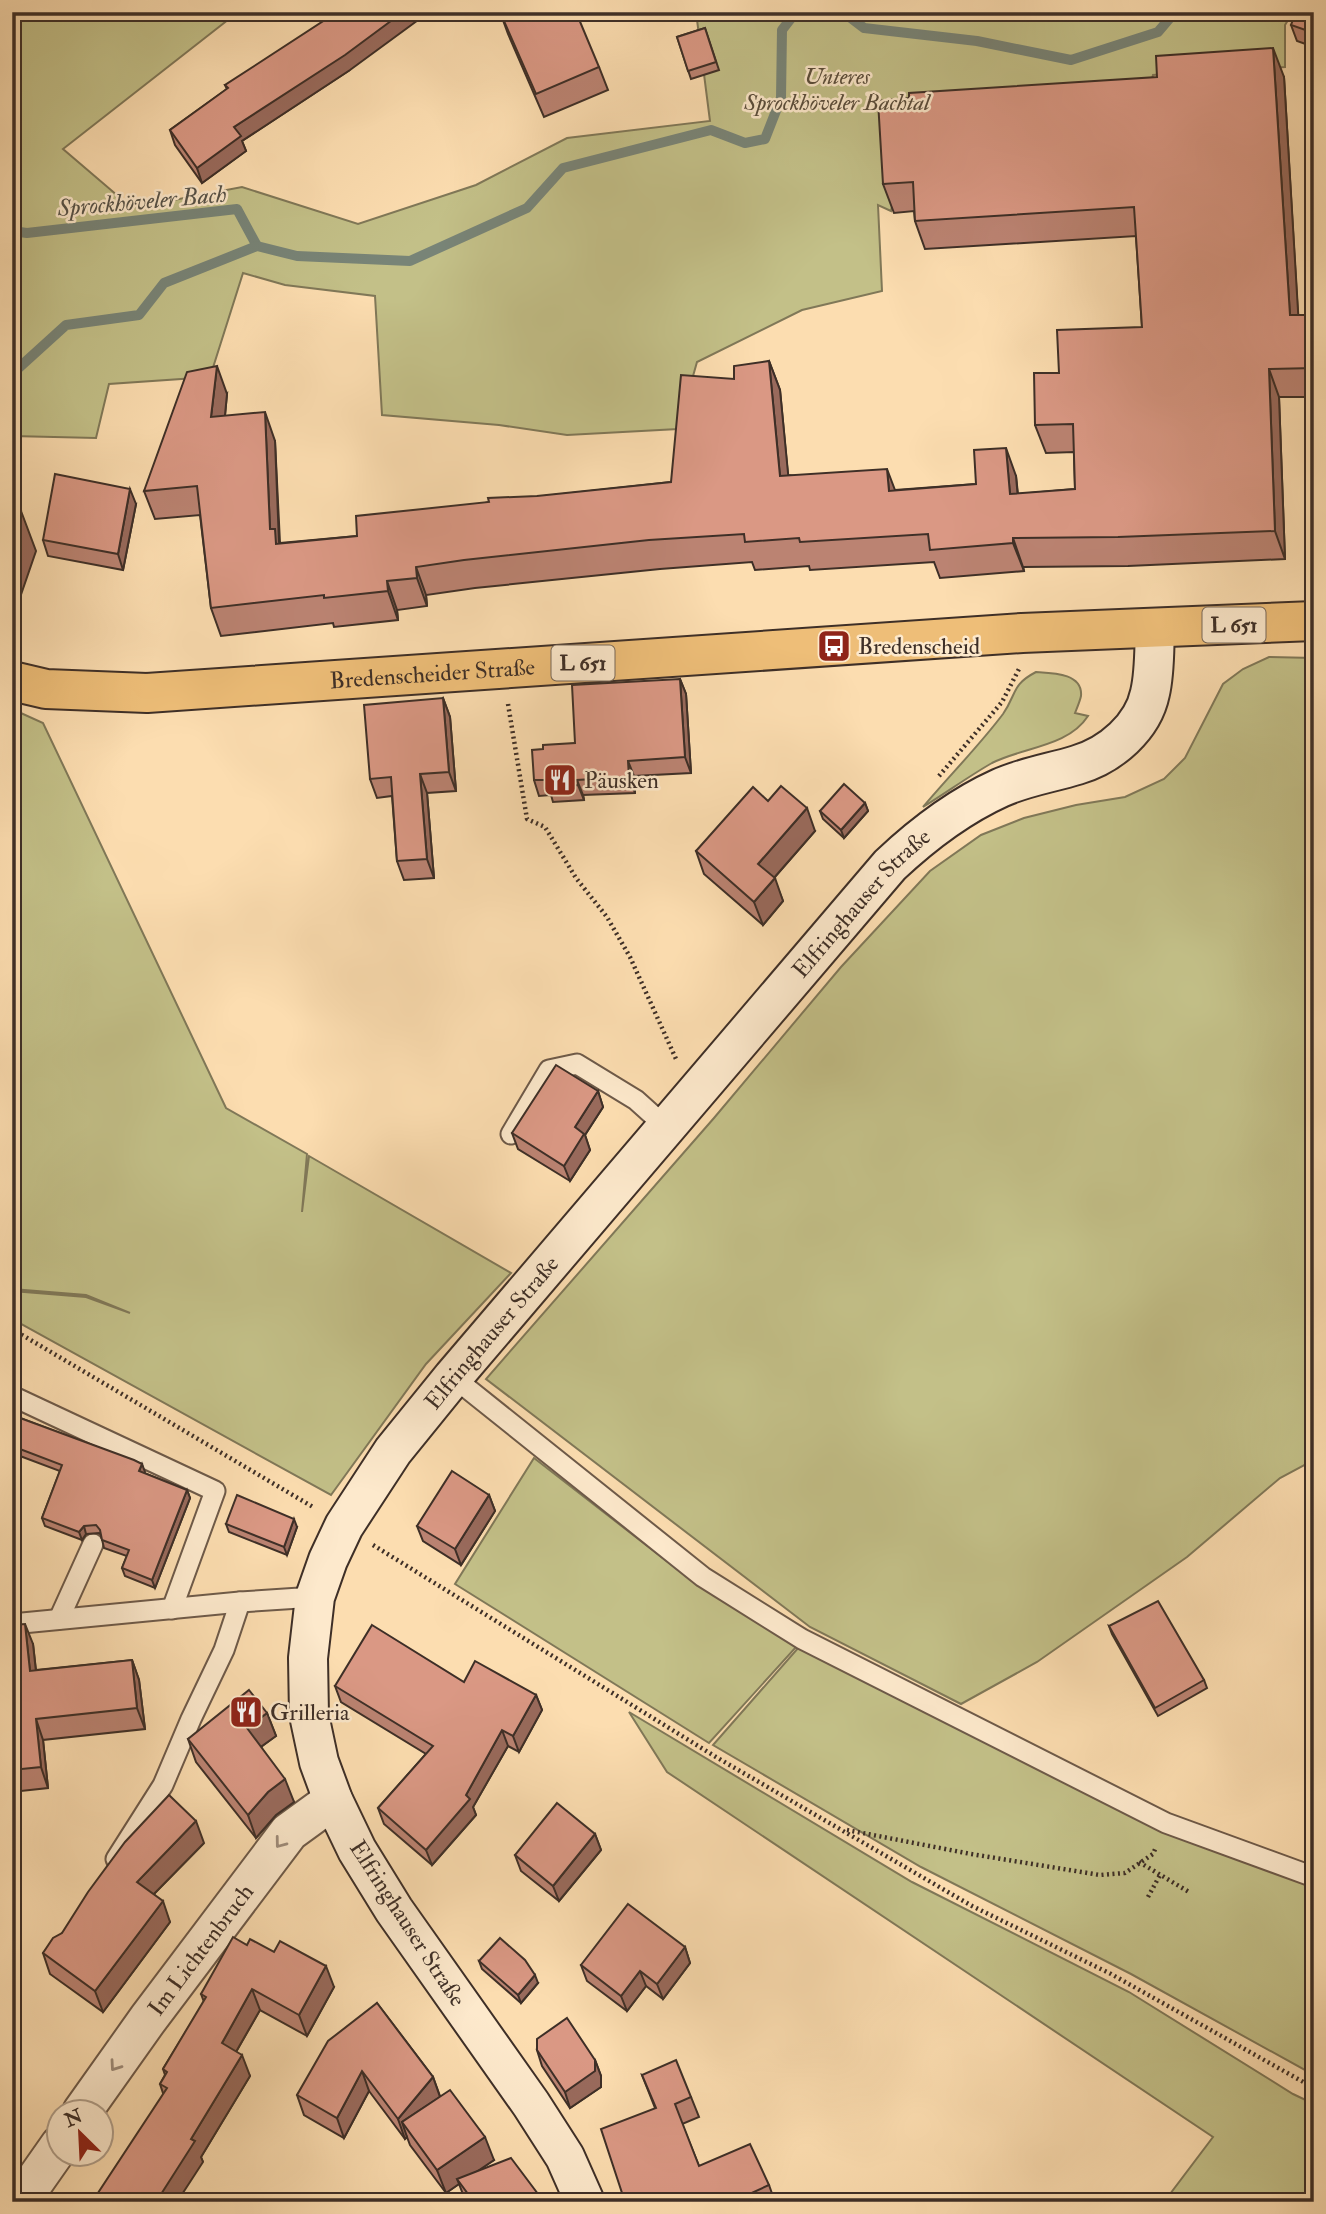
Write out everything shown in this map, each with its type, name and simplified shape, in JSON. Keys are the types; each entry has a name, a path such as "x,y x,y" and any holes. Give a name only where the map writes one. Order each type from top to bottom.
{"main road":[{"name":"Bredenscheider Straße","path":"12,681 46,688 147,693 1022,633 1314,621"},
{"name":"Elfringhauser Straße","path":"585,2202 565,2157 531,2104 394,1910 357,1850 333,1800 319,1762 309,1715 308,1658 315,1597 328,1560 344,1526 393,1451 453,1377 890,865 924,834 968,804 1001,788 1081,764 1111,750 1136,725 1150,694 1155,628"},
{"name":"Im Lichtenbruch","path":"92,2098 289,1832 333,1800"},
{"path":"19,2202 46,2164"}],"lane":[{"path":"511,1134 549,1070 577,1064 636,1100 666,1127"},
{"path":"453,1377 703,1577 802,1639 1166,1824 1314,1877"},
{"path":"12,1396 215,1491 172,1609"},
{"path":"59,1619 93,1544"},
{"path":"12,1624 315,1597"},
{"path":"104,1878 163,1785 224,1650 240,1602"}],"path":[{"path":"935,781 1002,702 1020,667 1022,633"},
{"path":"502,668 527,819 545,827 576,878 607,917 631,957 694,1096"},
{"path":"12,1329 344,1526 716,1756 971,1906 1111,1974 1314,2088"},
{"path":"841,1829 1086,1873 1125,1873 1153,1854 1166,1824"},
{"path":"1139,1862 1189,1892"},
{"path":"1148,1897 1160,1875"}],"green space":[{"name":"Unteres Sprockhöveler Bachtal","path":"12,12 238,12 63,149 132,208 242,187 358,224 476,185 567,138 710,121 696,12 1293,12 1285,25 1285,67 1153,75 1146,101 913,108 891,211 878,205 882,291 802,310 697,362 678,429 567,435 499,425 382,415 375,296 285,285 243,273 210,377 109,384 96,438 12,436"},
{"path":"1269,657 1314,658 1314,1460 1280,1478 1187,1557 1037,1662 961,1704 810,1627 486,1379 714,1118 841,967 930,871 981,835 1024,818 1076,805 1125,797 1164,779 1185,758 1223,684 1243,669"},
{"path":"1036,672 1065,676 1077,683 1081,696 1075,713 1088,716 1069,734 992,763 923,807 994,726 1022,681"},
{"path":"12,709 43,723 226,1108 307,1154 302,1212 309,1156 511,1273 426,1364 331,1495 12,1319 12,1291 86,1297 130,1313 86,1295 12,1289"},
{"path":"534,1458 695,1583 797,1646 709,1743 455,1584"},
{"path":"799,1647 1314,1883 1314,2075 1131,1974 921,1867 713,1745"},
{"path":"629,1712 912,1882 1129,1992 1293,2094 1314,2104 1314,2202 1164,2202 1213,2137 667,1772"}],"building":[{"path":"339,12 403,12 345,55 234,127 241,136 197,168 170,130 228,88 225,85"},
{"path":"500,12 576,12 599,67 536,94"},
{"path":"1296,12 1314,12 1314,33 1291,25"},
{"path":"705,28 716,62 688,71 677,37"},
{"path":"1273,48 1290,315 1314,315 1314,368 1269,369 1275,531 1013,538 1013,543 930,550 928,534 800,542 799,538 745,542 744,534 649,540 416,567 417,578 387,581 388,591 324,598 324,595 211,608 197,486 144,491 187,372 217,366 211,417 265,412 270,529 275,529 276,544 357,536 356,516 489,502 488,498 537,496 671,482 681,375 734,379 734,366 769,361 780,476 887,469 889,491 976,484 974,450 1006,448 1010,494 1075,489 1073,424 1035,425 1034,373 1059,373 1057,330 1142,327 1134,207 915,221 913,182 883,184 878,101 909,98 909,93 1157,77 1156,56"},
{"path":"55,474 130,489 118,554 43,540"},
{"path":"12,507 21,511 12,537"},
{"path":"680,679 685,757 628,761 629,777 577,780 578,785 547,787 547,780 534,780 532,750 543,749 543,745 575,743 572,685"},
{"path":"443,698 449,772 420,774 427,859 397,861 391,777 370,779 364,705"},
{"path":"844,784 865,803 841,830 820,811"},
{"path":"781,786 807,808 758,864 775,878 754,902 696,851 753,787 768,801"},
{"path":"556,1065 598,1091 575,1127 584,1134 564,1166 512,1133"},
{"path":"12,1415 134,1460 142,1464 139,1471 187,1490 152,1580 122,1568 129,1550 102,1540 96,1525 84,1526 79,1532 42,1518 62,1465 12,1446"},
{"path":"452,1471 489,1495 455,1549 417,1526"},
{"path":"237,1495 294,1519 284,1547 226,1524"},
{"path":"1158,1601 1204,1680 1155,1708 1109,1626"},
{"path":"25,1624 30,1671 132,1660 137,1708 36,1719 41,1767 12,1770 12,1625"},
{"path":"372,1625 464,1682 475,1661 536,1695 513,1736 502,1730 466,1795 470,1799 426,1850 378,1808 433,1746 335,1686"},
{"path":"249,1690 267,1713 247,1728 285,1779 268,1792 248,1815 188,1739"},
{"path":"169,1795 196,1821 137,1882 163,1901 95,1991 43,1953 53,1938 62,1933 125,1842"},
{"path":"557,1803 595,1834 553,1886 515,1855"},
{"path":"628,1904 685,1947 657,1984 640,1971 621,1996 581,1965"},
{"path":"233,1937 247,1945 250,1939 274,1952 280,1941 326,1966 299,2015 252,1989 222,2043 242,2055 191,2139 195,2141 156,2202 92,2202 167,2088 160,2084 167,2072 163,2069 206,1997 201,1994"},
{"path":"500,1938 525,1960 535,1975 518,1995 479,1961"},
{"path":"377,2003 433,2077 398,2119 362,2071 337,2118 297,2095 328,2041"},
{"path":"567,2018 595,2060 595,2071 565,2092 537,2050 537,2039"},
{"path":"676,2060 691,2097 675,2104 699,2166 750,2144 769,2185 732,2202 625,2202 601,2129 656,2108 642,2075"},
{"path":"450,2090 485,2137 437,2170 402,2122"},
{"path":"511,2158 541,2198 535,2202 474,2202 457,2179"}],"waterway":[{"name":"Sprockhöveler Bach","path":"12,374 66,325 139,315 164,283 257,246 297,256 410,261 527,208 563,168 711,130 745,143 765,139 781,98 782,30 796,12"},
{"name":"Sprockhöveler Bach","path":"843,12 864,28 977,41 1071,60 1158,32 1175,12"},
{"name":"Sprockhöveler Bach","path":"12,231 27,233 237,209 257,246"}],"place":[{"name":"Bredenscheid","path":"834,646"},
{"name":"Päusken","path":"560,780"},
{"name":"Grilleria","path":"246,1712"}]}
